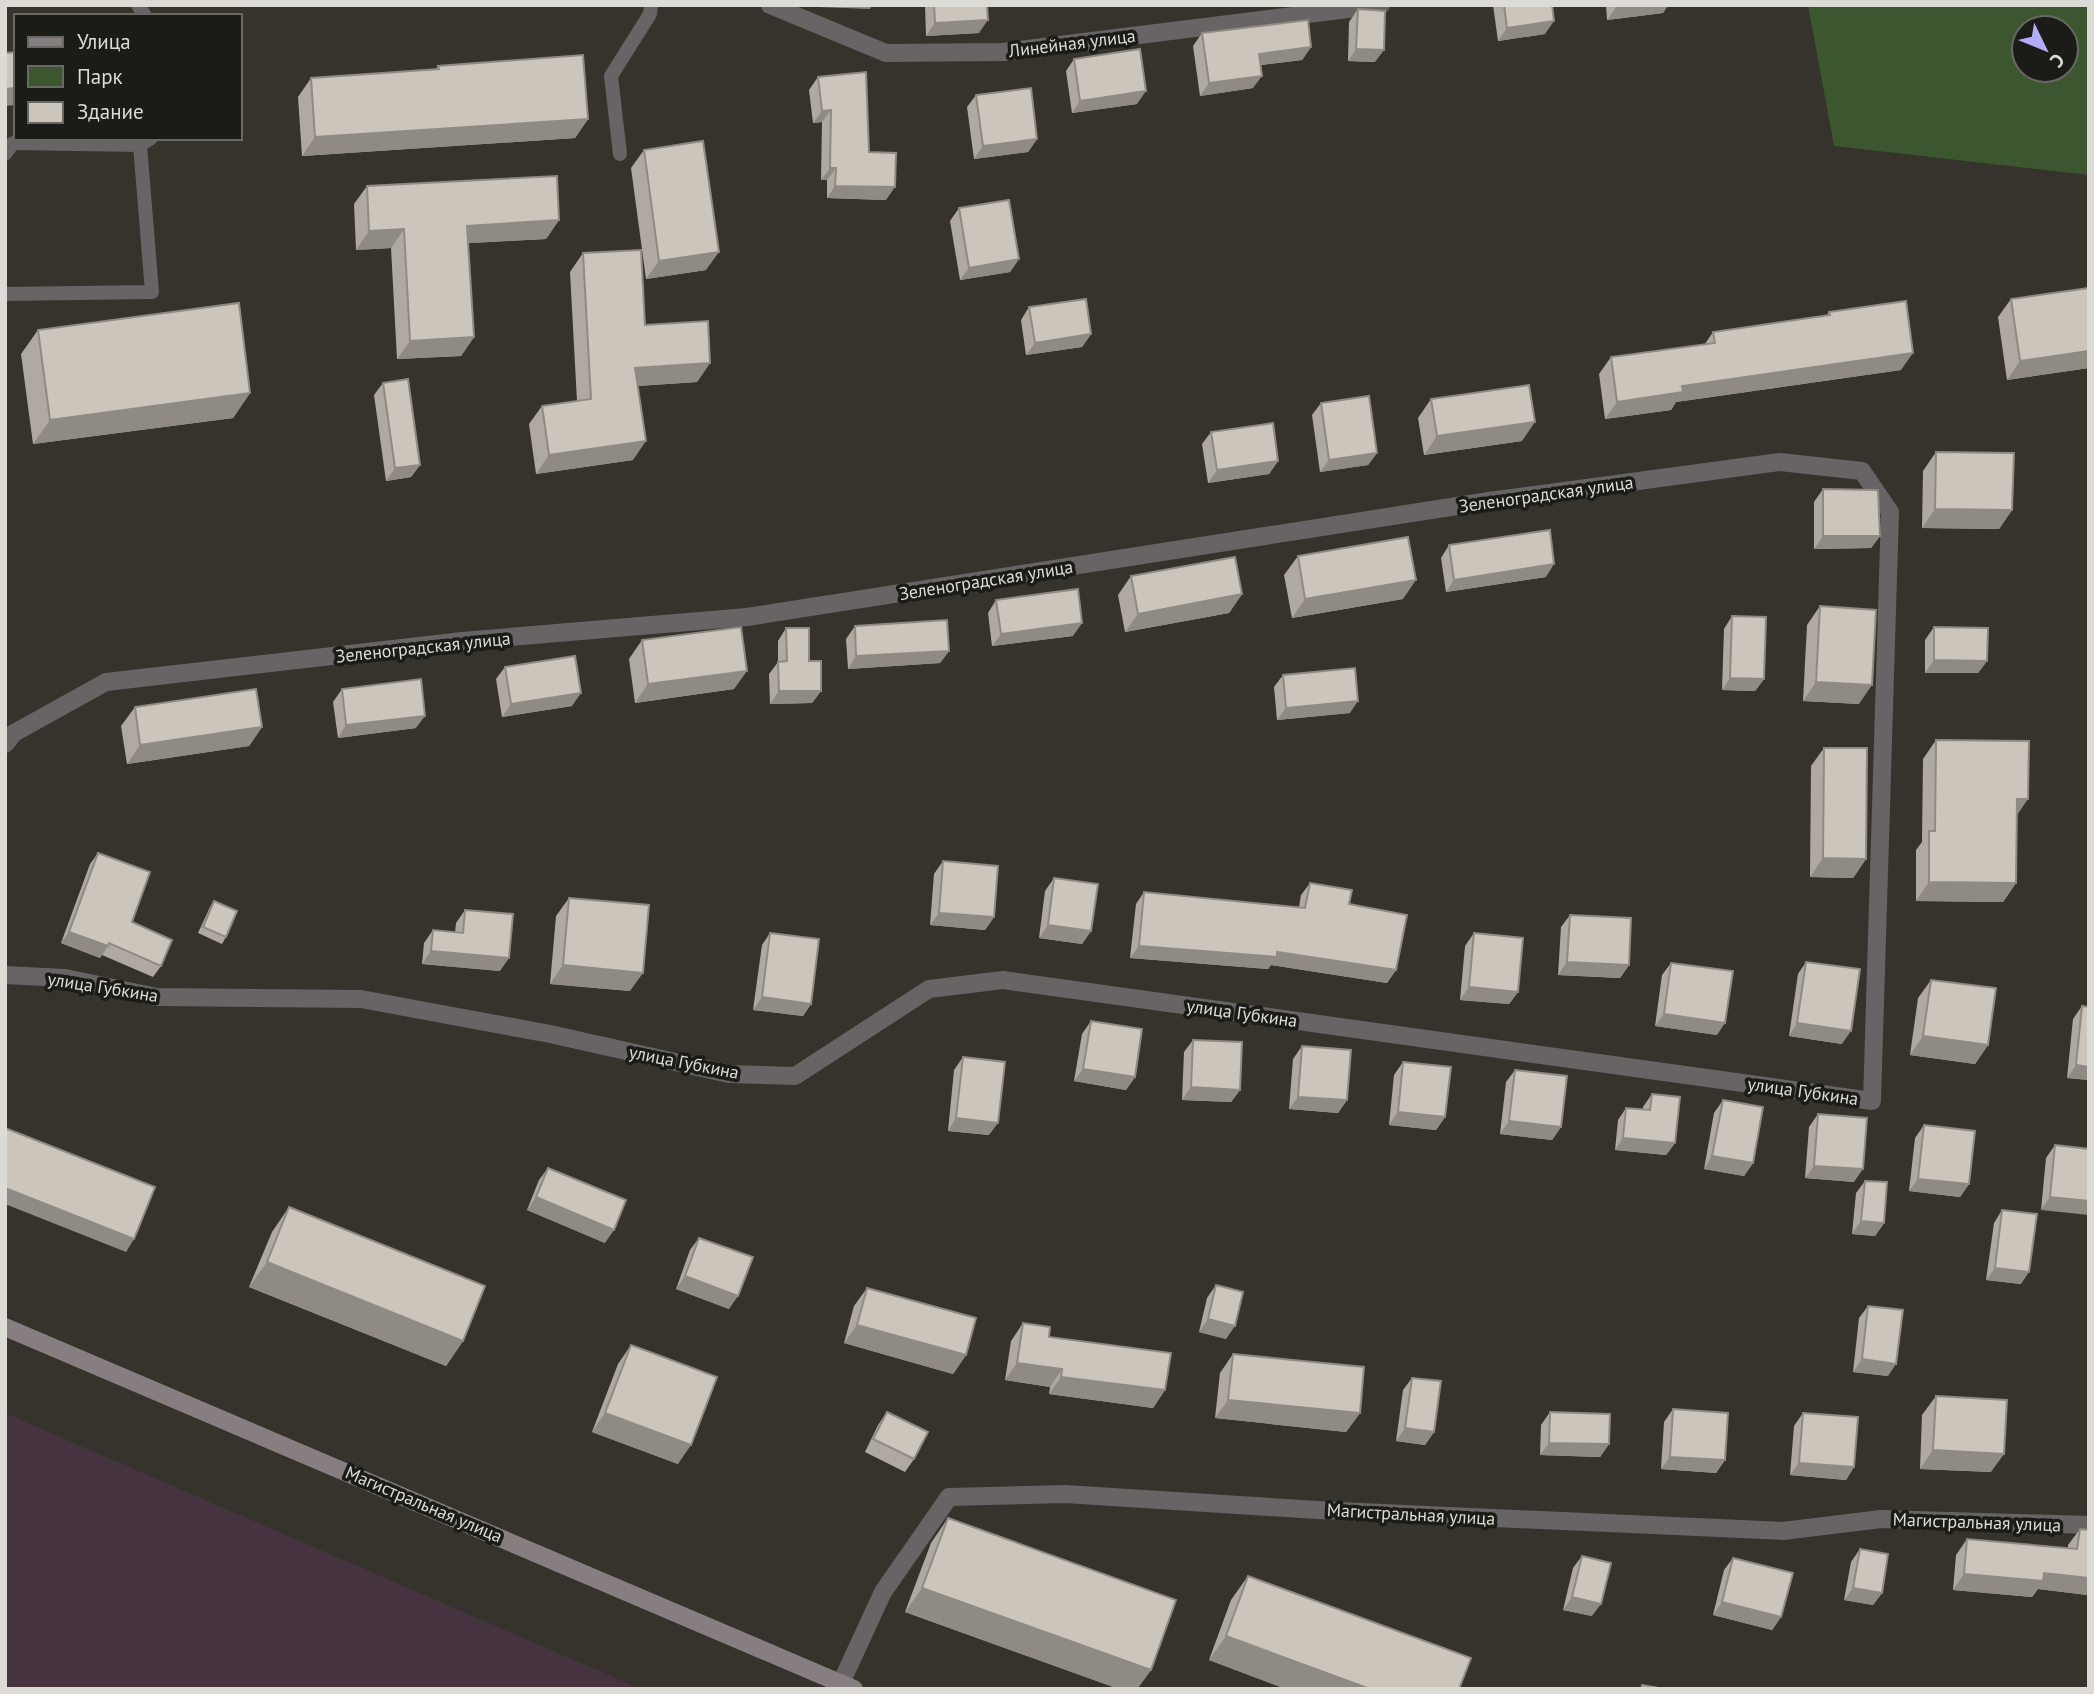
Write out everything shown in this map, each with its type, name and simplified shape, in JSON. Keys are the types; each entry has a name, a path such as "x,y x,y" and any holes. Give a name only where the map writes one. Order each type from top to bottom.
{"main road":[{"name":"Магистральная улица","path":"5,1327 848,1686"}],"street":[{"name":"Линейная улица","path":"770,5 886,52 1003,52 1381,5"},
{"name":"Зеленоградская улица","path":"5,744 14,733 106,682 462,641 747,617 1489,501 1780,462 1862,471"},
{"name":"улица Губкина","path":"5,975 65,978 157,997 361,999 550,1034 729,1074 795,1076 929,989 1003,980 1872,1101 1890,512 1862,471"},
{"name":"Магистральная улица","path":"848,1686 883,1592 949,1497 1065,1494 1317,1510 1783,1531 1881,1519 2089,1525"}],"lane":[{"path":"620,154 611,76 650,14 651,5"},
{"path":"5,154 13,143 145,141 152,292 5,294"}],"shaded area":[{"path":"5,1413 641,1689 5,1689"}],"green space":[{"path":"1808,5 2089,5 2089,175 1834,146"}],"building":[{"path":"934,5 987,5 988,20 935,23"},
{"path":"1504,5 1552,5 1554,21 1507,28"},
{"path":"1358,9 1385,11 1384,50 1356,49"},
{"path":"1308,20 1311,47 1259,54 1262,76 1209,83 1202,33"},
{"path":"1140,49 1146,91 1080,101 1074,59"},
{"path":"14,52 14,88 5,89 5,53"},
{"path":"583,55 588,119 315,137 311,78"},
{"path":"866,72 869,152 896,153 895,187 835,186 836,168 830,168 831,110 822,111 818,77"},
{"path":"1031,88 1037,139 983,146 976,95"},
{"path":"703,141 719,252 659,261 644,150"},
{"path":"557,176 559,220 467,226 474,337 410,341 404,229 369,231 367,186"},
{"path":"1009,200 1019,259 969,268 959,208"},
{"path":"641,250 645,325 708,321 710,363 635,368 646,441 549,455 542,406 591,399 583,253"},
{"path":"2089,288 2089,351 2020,361 2011,299"},
{"path":"1086,299 1091,334 1035,343 1029,307"},
{"path":"1906,301 1913,353 1682,386 1683,392 1617,402 1611,357 1715,343 1713,332"},
{"path":"239,303 250,393 50,420 38,330"},
{"path":"408,379 420,465 395,468 383,383"},
{"path":"1529,385 1535,422 1437,436 1431,399"},
{"path":"1369,396 1377,453 1329,460 1321,403"},
{"path":"1273,423 1278,461 1217,470 1211,432"},
{"path":"1936,452 2014,453 2012,510 1935,509"},
{"path":"1823,489 1878,490 1880,536 1823,536"},
{"path":"1550,530 1554,564 1454,580 1449,545"},
{"path":"1408,537 1416,580 1305,599 1298,556"},
{"path":"1235,557 1242,594 1138,614 1131,576"},
{"path":"1078,589 1082,623 1001,634 996,600"},
{"path":"1820,606 1876,610 1872,685 1816,682"},
{"path":"1732,616 1766,617 1764,679 1730,678"},
{"path":"947,620 949,651 856,656 855,626"},
{"path":"741,627 747,671 648,684 642,640"},
{"path":"1934,627 1988,628 1987,661 1934,660"},
{"path":"786,628 809,628 809,661 821,661 821,691 779,691 778,662 787,661"},
{"path":"575,656 581,693 511,704 505,667"},
{"path":"1355,668 1358,701 1286,708 1283,675"},
{"path":"421,679 425,716 346,725 342,689"},
{"path":"256,689 262,727 140,745 135,707"},
{"path":"1936,740 2029,741 2028,799 2017,799 2016,883 1929,882 1929,831 1935,831"},
{"path":"1824,748 1867,748 1866,859 1823,858"},
{"path":"98,853 150,872 132,922 172,940 161,966 109,943 108,946 69,932"},
{"path":"943,861 998,866 994,917 939,913"},
{"path":"1054,878 1098,884 1091,931 1048,925"},
{"path":"1310,883 1352,890 1349,904 1407,915 1396,970 1277,952 1277,957 1139,946 1144,892 1305,908"},
{"path":"569,898 649,905 643,973 563,965"},
{"path":"214,901 237,911 226,937 203,927"},
{"path":"465,910 513,914 509,958 431,951 433,930 463,933"},
{"path":"1570,915 1631,918 1629,965 1567,962"},
{"path":"770,933 819,939 811,1004 762,997"},
{"path":"1474,933 1523,938 1518,992 1469,987"},
{"path":"1806,962 1860,969 1851,1031 1797,1023"},
{"path":"1671,963 1733,971 1725,1023 1664,1014"},
{"path":"1931,980 1996,988 1988,1045 1923,1036"},
{"path":"2082,1006 2089,1007 2089,1067 2076,1065"},
{"path":"1091,1021 1142,1029 1135,1077 1083,1069"},
{"path":"1193,1040 1242,1042 1240,1090 1191,1087"},
{"path":"1302,1046 1351,1050 1347,1100 1298,1097"},
{"path":"963,1057 1005,1062 998,1123 956,1118"},
{"path":"1403,1062 1451,1067 1445,1117 1398,1112"},
{"path":"1515,1070 1567,1076 1561,1127 1509,1121"},
{"path":"1652,1094 1680,1097 1675,1143 1623,1138 1626,1108 1650,1110"},
{"path":"1723,1100 1763,1107 1753,1163 1712,1156"},
{"path":"1818,1114 1867,1118 1863,1169 1814,1166"},
{"path":"1924,1125 1975,1131 1969,1184 1918,1179"},
{"path":"5,1128 155,1187 134,1239 5,1188"},
{"path":"2055,1145 2089,1149 2089,1201 2050,1197"},
{"path":"548,1168 626,1200 614,1230 536,1197"},
{"path":"1865,1181 1887,1182 1884,1223 1861,1221"},
{"path":"289,1207 485,1286 463,1341 267,1262"},
{"path":"2002,1210 2037,1214 2029,1272 1995,1268"},
{"path":"699,1238 753,1257 738,1296 685,1276"},
{"path":"1216,1285 1243,1292 1235,1326 1208,1319"},
{"path":"867,1288 976,1318 966,1355 857,1325"},
{"path":"1868,1306 1903,1310 1896,1364 1862,1359"},
{"path":"1023,1323 1050,1327 1049,1337 1171,1353 1165,1390 1061,1377 1062,1369 1017,1363"},
{"path":"631,1345 717,1377 691,1445 605,1413"},
{"path":"1233,1354 1364,1367 1360,1413 1228,1400"},
{"path":"1412,1378 1441,1381 1434,1432 1405,1428"},
{"path":"1936,1396 2007,1400 2004,1454 1933,1450"},
{"path":"1673,1409 1728,1413 1725,1460 1670,1457"},
{"path":"887,1412 928,1432 914,1459 873,1439"},
{"path":"1550,1412 1610,1414 1609,1444 1549,1443"},
{"path":"1803,1413 1858,1417 1854,1467 1799,1463"},
{"path":"948,1518 1176,1600 1151,1670 922,1588"},
{"path":"2080,1529 2089,1530 2089,1578 2044,1573 2043,1581 1964,1574 1967,1539 2077,1549"},
{"path":"1860,1549 1888,1554 1882,1593 1853,1588"},
{"path":"1582,1556 1611,1563 1601,1604 1572,1597"},
{"path":"1733,1558 1793,1573 1781,1617 1722,1602"},
{"path":"1248,1576 1471,1658 1459,1689 1370,1689 1226,1636"},
{"path":"1642,1685 1664,1689 1641,1689"}]}
